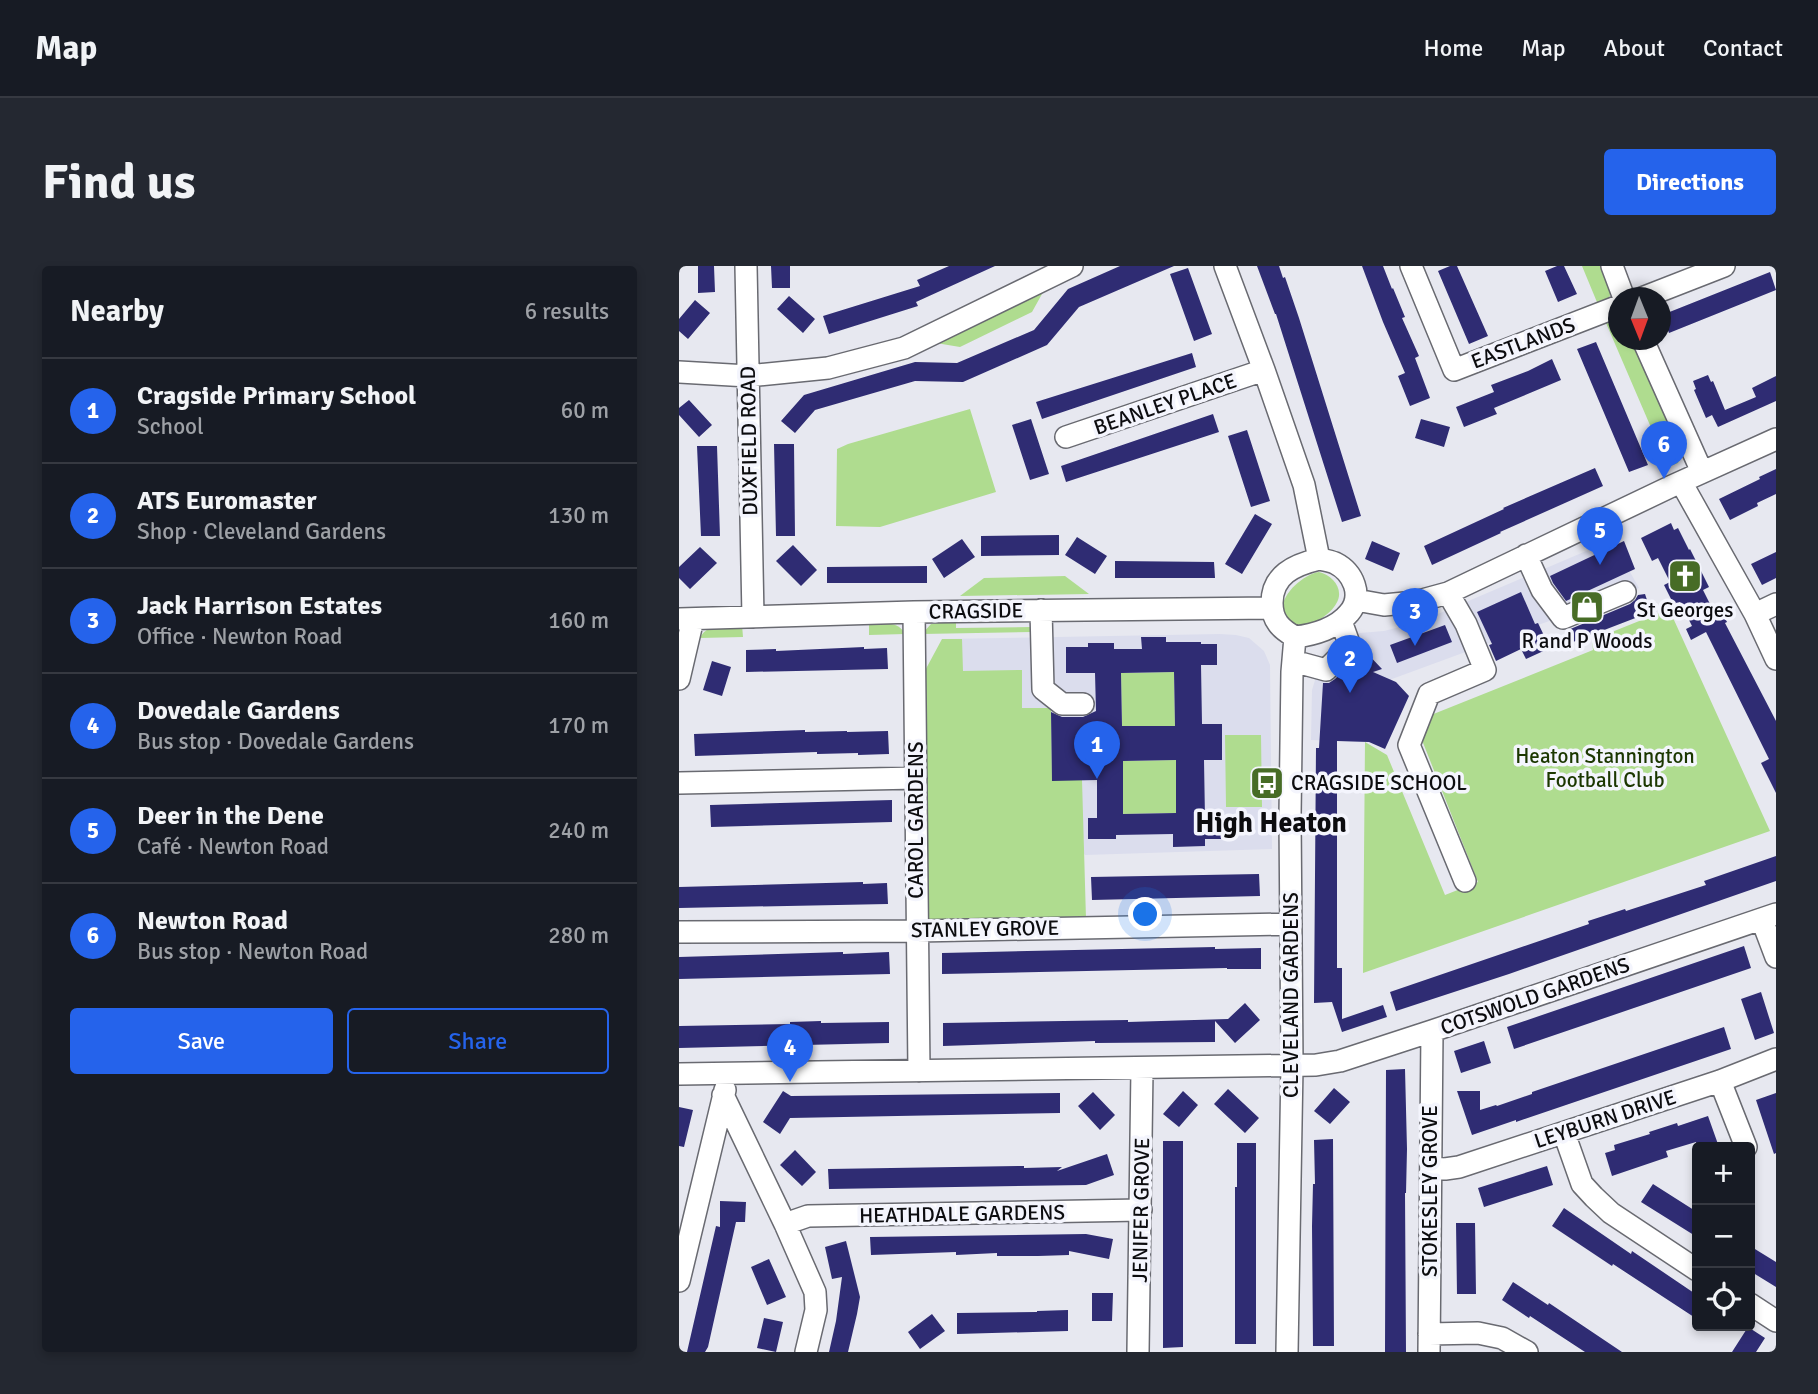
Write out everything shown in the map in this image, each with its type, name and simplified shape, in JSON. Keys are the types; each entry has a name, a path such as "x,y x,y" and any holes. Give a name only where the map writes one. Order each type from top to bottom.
{"street":[{"name":"DUXFIELD ROAD","path":"745,266 753,617"},
{"path":"679,372 748,376 828,368 904,348 1072,266"},
{"path":"1225,266 1304,485 1319,559"},
{"name":"EASTLANDS","path":"1411,266 1454,370 1608,310"},
{"path":"1612,266 1620,287"},
{"path":"1670,287 1724,266"},
{"path":"1647,350 1702,472"},
{"name":"BEANLEY PLACE","path":"1066,437 1264,370"},
{"path":"1356,600 1384,605 1415,602 1448,593 1776,439"},
{"path":"1681,482 1755,614 1776,659"},
{"path":"1526,555 1542,590 1563,618 1625,592"},
{"path":"1319,559 1334,562 1347,571 1353,580 1356,600 1351,612 1341,621 1318,633 1295,637 1283,630 1275,620 1272,591 1278,580 1291,569 1303,562 1319,559"},
{"path":"1448,593 1466,624 1485,670 1429,694 1409,745 1465,881"},
{"path":"1755,614 1776,604"},
{"name":"CRAGSIDE","path":"686,619 914,612 1272,608"},
{"path":"1041,610 1043,689 1062,704 1083,704"},
{"name":"CAROL GARDENS","path":"914,612 919,1071"},
{"path":"679,678 686,619"},
{"path":"1293,661 1326,670 1350,646 1341,621"},
{"name":"CLEVELAND GARDENS","path":"1287,1352 1291,1066 1290,816 1295,637"},
{"path":"679,783 916,778"},
{"path":"1769,917 1776,957"},
{"name":"COTSWOLD GARDENS","path":"679,1074 1316,1065 1340,1061 1432,1031 1769,917"},
{"name":"STANLEY GROVE","path":"679,932 917,931 1291,924"},
{"name":"STOKESLEY GROVE","path":"1429,1343 1432,1031"},
{"name":"LEYBURN DRIVE","path":"1431,1168 1459,1167 1720,1081 1776,1059"},
{"name":"JENIFER GROVE","path":"1139,1352 1142,1069"},
{"path":"679,1281 728,1074"},
{"path":"1720,1081 1744,1142"},
{"path":"723,1095 815,1292 816,1310 806,1352"},
{"path":"1564,1133 1582,1184 1594,1197 1611,1213 1694,1268"},
{"name":"HEATHDALE GARDENS","path":"785,1224 808,1216 1141,1210"},
{"path":"1755,1307 1776,1321"},
{"path":"1429,1343 1478,1333 1502,1338 1527,1352"}],"shaded area":[{"path":"1612,540 1639,588 1392,679 1374,698 1365,742 1311,740 1312,690 1321,661 1340,641 1360,633 1384,631 1419,622"},
{"path":"1220,634 1249,638 1264,651 1270,665 1272,849 1085,855 942,639"}],"green space":[{"path":"1582,266 1605,266 1611,287 1608,287 1608,299 1599,307"},
{"path":"1047,285 1032,312 960,347 930,342"},
{"path":"1618,350 1637,350 1682,453 1678,463 1668,467"},
{"path":"970,409 996,492 880,527 836,526 837,449"},
{"path":"1319,572 1329,576 1336,584 1339,594 1336,604 1318,620 1306,625 1295,624 1286,618 1283,611 1287,594 1302,580"},
{"path":"1065,576 1089,594 960,596 984,578"},
{"name":"Heaton Stannington Football Club","path":"1669,609 1770,831 1363,973 1365,742 1387,755 1445,895 1478,882 1418,730 1421,719 1593,650 1592,640"},
{"path":"956,621 956,628 1031,627 1032,632 922,634 931,624"},
{"path":"869,624 894,625 905,634 869,635"},
{"path":"742,625 743,637 700,638 713,627"},
{"path":"942,639 962,639 963,671 1022,670 1022,708 1051,708 1052,780 1082,780 1086,919 923,923 921,678"},
{"path":"1174,672 1175,726 1122,726 1121,673"},
{"path":"1225,735 1261,735 1262,807 1226,807"},
{"path":"1176,760 1176,813 1123,814 1123,761"}],"building":[{"path":"698,266 714,266 715,292 698,293"},
{"path":"771,266 790,266 790,288 772,288"},
{"path":"949,266 995,266 916,302 918,306 829,334 823,316 920,286 917,280"},
{"path":"1120,266 1174,266 1079,307 1047,345 963,382 915,381 815,410 795,433 781,421 804,395 915,362 957,363 1034,330 1068,289"},
{"path":"1257,266 1279,266 1283,278 1285,277 1361,516 1342,522 1276,314"},
{"path":"1362,266 1383,266 1419,356 1415,358 1430,398 1410,406 1398,376 1405,373"},
{"path":"1457,266 1488,336 1469,344 1438,271"},
{"path":"1564,266 1577,294 1558,302 1545,271"},
{"path":"1188,268 1212,334 1194,341 1170,274"},
{"path":"1770,272 1776,290 1671,332 1671,311"},
{"path":"789,296 815,319 803,333 777,309"},
{"path":"695,300 710,313 688,339 679,331 679,319"},
{"path":"1596,342 1648,465 1629,472 1577,349"},
{"path":"1192,353 1196,367 1042,419 1036,402"},
{"path":"1552,359 1561,380 1494,408 1497,414 1464,427 1456,407 1494,392 1491,385"},
{"path":"1708,375 1725,410 1756,397 1752,388 1776,376 1776,401 1718,427 1712,415 1706,418 1694,390 1693,381"},
{"path":"689,400 712,425 699,437 679,415 679,408"},
{"path":"1213,414 1219,432 1066,482 1061,466"},
{"path":"1031,419 1049,474 1030,480 1012,425"},
{"path":"1421,419 1450,427 1444,447 1415,438"},
{"path":"1247,430 1270,501 1251,507 1228,436"},
{"path":"774,444 794,444 795,536 776,536"},
{"path":"697,446 717,446 720,536 701,536"},
{"path":"1595,468 1603,486 1432,565 1424,546"},
{"path":"1776,469 1776,494 1730,520 1719,499"},
{"path":"1255,514 1272,524 1242,574 1225,564"},
{"path":"1671,523 1674,530 1678,528 1690,549 1709,587 1703,590 1715,614 1722,611 1727,622 1725,623 1776,721 1776,793 1761,763 1769,759 1706,632 1691,640 1686,629 1692,626 1680,602 1674,605 1664,585 1670,582 1658,558 1652,561 1641,538"},
{"path":"1059,535 1059,555 981,556 981,536"},
{"path":"1077,537 1107,556 1095,574 1065,555"},
{"path":"962,539 975,557 944,578 932,559"},
{"path":"1372,541 1400,553 1393,571 1365,559"},
{"path":"1624,541 1635,569 1566,601 1550,576"},
{"path":"793,545 817,570 801,586 776,561"},
{"path":"700,547 717,563 690,589 679,578 679,567"},
{"path":"1776,552 1776,578 1762,585 1751,564"},
{"path":"1115,561 1214,562 1215,578 1115,578"},
{"path":"927,566 927,583 827,583 827,567"},
{"path":"1521,592 1535,624 1538,623 1550,648 1526,659 1521,649 1496,661 1489,645 1492,644 1477,612"},
{"path":"1645,594 1651,612 1573,642 1568,630 1630,604 1638,595"},
{"path":"1445,625 1452,642 1397,663 1390,645"},
{"path":"1141,637 1166,637 1166,642 1217,644 1217,665 1201,665 1202,724 1222,724 1222,760 1204,760 1205,819 1220,819 1221,839 1205,839 1205,846 1173,847 1173,834 1116,835 1116,839 1088,839 1088,818 1097,818 1097,780 1052,781 1051,712 1062,717 1083,717 1096,711 1095,673 1066,673 1066,647 1088,647 1088,643 1114,643 1114,649 1142,649","holes":["1174,672 1175,726 1122,726 1121,673","1176,760 1176,813 1123,814 1123,761"]},
{"path":"887,648 888,669 746,672 746,650"},
{"path":"1363,649 1382,669 1373,672 1396,682 1409,696 1385,749 1369,742 1337,741 1337,968 1342,968 1342,1019 1383,1005 1387,1017 1342,1032 1332,1002 1314,1003 1316,748 1319,748 1323,683 1335,679"},
{"path":"712,661 731,667 722,696 703,690"},
{"path":"805,730 888,731 889,754 817,752 695,756 694,734"},
{"path":"892,800 892,822 711,827 710,805"},
{"path":"1776,856 1776,881 1396,1011 1390,992 1589,924 1588,921 1706,885 1704,881"},
{"path":"1259,874 1260,896 1092,900 1091,877"},
{"path":"887,883 888,904 679,908 679,887"},
{"path":"1744,946 1751,968 1514,1049 1507,1027"},
{"path":"1261,948 1261,969 942,974 942,953"},
{"path":"889,952 890,974 679,979 679,957"},
{"path":"1761,992 1774,1033 1755,1040 1741,999"},
{"path":"1245,1003 1260,1020 1235,1043 1215,1021 1215,1042 1095,1041 943,1046 943,1023 1228,1019"},
{"path":"821,1021 889,1022 889,1043 679,1048 679,1026"},
{"path":"1724,1027 1731,1049 1472,1135 1457,1091 1480,1091 1480,1110 1497,1106"},
{"path":"1484,1041 1491,1063 1461,1073 1454,1051"},
{"path":"1405,1069 1406,1352 1385,1352 1386,1070"},
{"path":"1334,1088 1350,1102 1330,1124 1314,1111"},
{"path":"1228,1089 1259,1118 1245,1133 1214,1104"},
{"path":"783,1091 791,1096 1060,1093 1060,1113 790,1118 780,1134 763,1122"},
{"path":"1183,1091 1198,1105 1179,1127 1163,1114"},
{"path":"1093,1092 1115,1115 1100,1130 1078,1106"},
{"path":"1776,1093 1776,1153 1774,1154 1756,1100"},
{"path":"679,1107 693,1110 684,1147 679,1146"},
{"path":"1708,1116 1717,1142 1692,1142 1666,1151 1668,1157 1612,1176 1605,1153 1615,1150 1614,1145 1677,1123 1678,1126"},
{"path":"1333,1139 1334,1346 1313,1346 1314,1140"},
{"path":"1163,1141 1183,1141 1183,1347 1163,1348"},
{"path":"1237,1143 1256,1143 1256,1344 1235,1344"},
{"path":"795,1150 816,1172 802,1186 780,1165"},
{"path":"1107,1154 1114,1175 1086,1185 829,1189 828,1169 1062,1167 1057,1171"},
{"path":"1547,1166 1553,1185 1484,1207 1478,1188"},
{"path":"1653,1184 1692,1209 1692,1234 1641,1202"},
{"path":"720,1201 746,1202 745,1222 736,1222 708,1347 705,1352 687,1352 716,1226 720,1227"},
{"path":"1564,1208 1631,1254 1632,1251 1692,1292 1692,1316 1613,1264 1612,1266 1552,1226"},
{"path":"1456,1223 1475,1223 1476,1294 1457,1294"},
{"path":"1086,1234 1113,1239 1109,1259 1069,1251 1069,1255 1038,1256 997,1256 997,1253 956,1255 956,1252 871,1255 870,1237"},
{"path":"846,1241 860,1297 848,1352 829,1352 842,1277 832,1279 825,1247"},
{"path":"1755,1249 1776,1262 1776,1287 1755,1274"},
{"path":"769,1259 786,1297 767,1305 751,1267"},
{"path":"1513,1282 1622,1352 1585,1352 1530,1316 1529,1318 1502,1300"},
{"path":"1092,1293 1113,1293 1112,1321 1092,1321"},
{"path":"1068,1310 1068,1331 957,1334 957,1313"},
{"path":"932,1314 945,1331 920,1349 908,1332"},
{"path":"764,1318 783,1322 776,1352 757,1348"},
{"path":"1745,1331 1754,1331 1765,1338 1756,1352 1732,1352"}],"place":[{"name":"Newton Road","path":"1664,479"},
{"name":"Deer in the Dene","path":"1600,565"},
{"name":"St Georges","path":"1685,576"},
{"name":"R and P Woods","path":"1587,607"},
{"name":"Jack Harrison Estates","path":"1415,646"},
{"name":"ATS Euromaster","path":"1350,693"},
{"name":"Cragside Primary School","path":"1097,779"},
{"name":"CRAGSIDE SCHOOL","path":"1267,783"},
{"name":"Dovedale Gardens","path":"790,1082"}],"district":[{"name":"High Heaton","path":"1271,823"}]}
